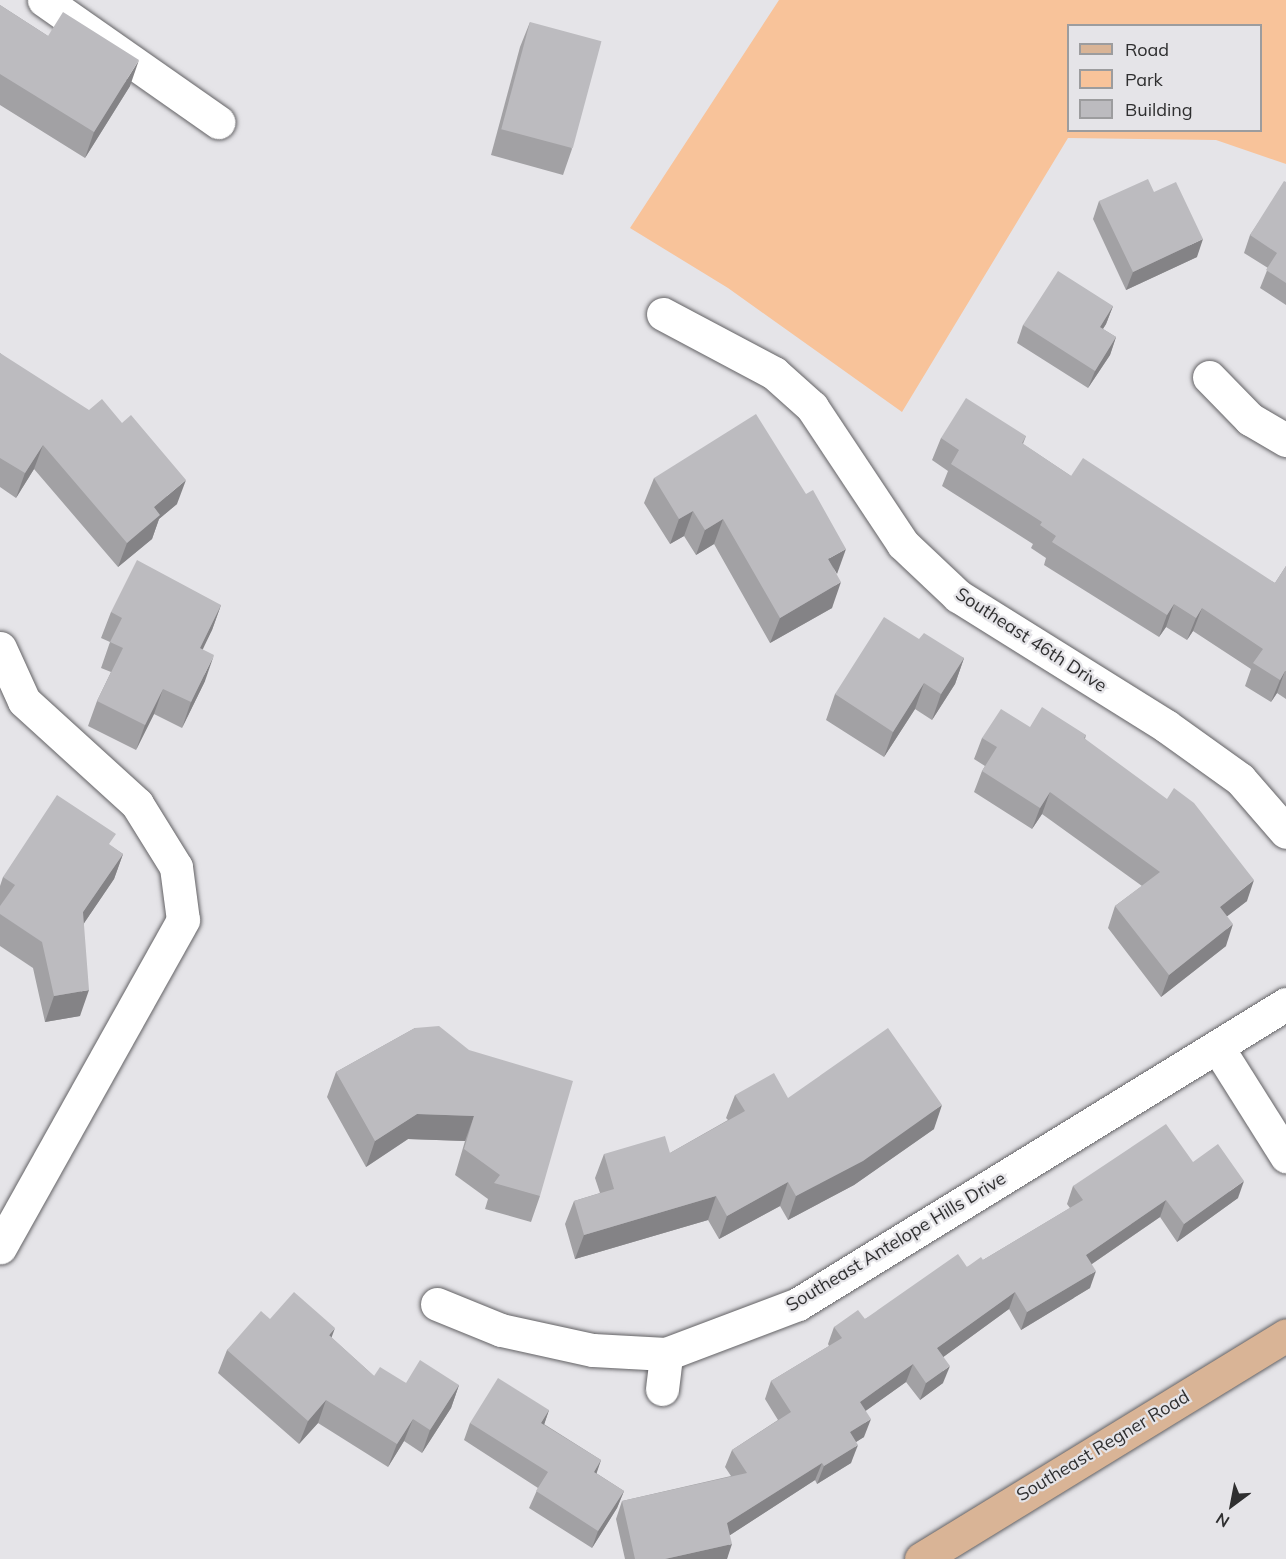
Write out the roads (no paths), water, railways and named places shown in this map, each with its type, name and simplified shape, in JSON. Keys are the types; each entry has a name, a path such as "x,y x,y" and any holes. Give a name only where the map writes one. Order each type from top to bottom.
{"main road":[{"name":"Southeast Regner Road","path":"921,1559 1286,1335"}],"street":[{"path":"44,0 218,122"},
{"name":"Southeast 46th Drive","path":"663,314 774,373 812,407 903,544 958,596 1185,739 1240,779 1286,832"},
{"path":"1209,377 1250,420 1286,440"},
{"path":"0,648 24,701 137,804 176,867 183,920 0,1247"},
{"name":"Southeast Antelope Hills Drive","path":"437,1304 512,1333 593,1350 666,1354 798,1304 1218,1048 1286,1004"},
{"path":"1218,1048 1286,1156"},
{"path":"662,1389 666,1354"}]}
